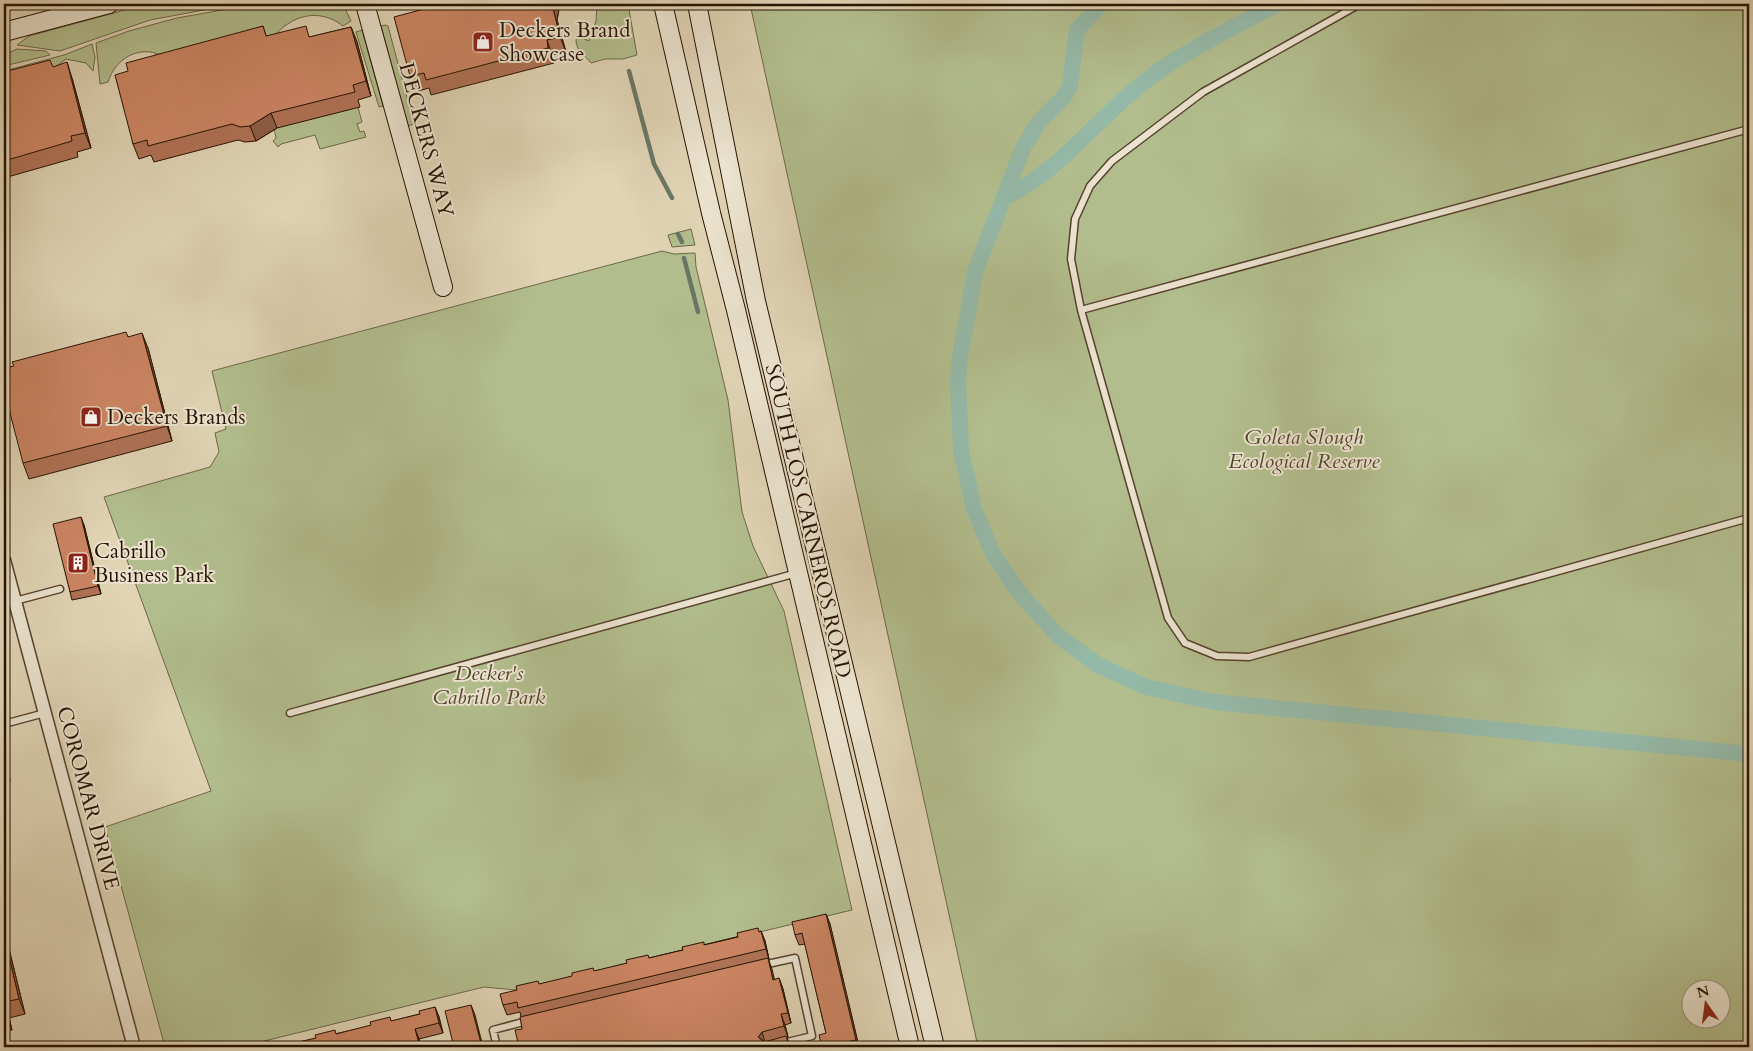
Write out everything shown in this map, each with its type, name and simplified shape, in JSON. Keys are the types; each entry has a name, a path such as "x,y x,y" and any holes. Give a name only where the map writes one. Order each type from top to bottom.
{"main road":[{"path":"4,32 109,4"},
{"name":"DECKERS WAY","path":"365,4 442,287"},
{"name":"SOUTH LOS CARNEROS ROAD","path":"664,4 910,1047"},
{"name":"SOUTH LOS CARNEROS ROAD","path":"697,4 756,301 935,1047"}],"street":[{"name":"COROMAR DRIVE","path":"4,560 134,1047"}],"lane":[{"path":"1360,4 1203,92 1112,161 1090,186 1076,219 1071,258 1081,310 1168,618 1185,644 1217,656 1249,657 1749,518"},
{"path":"1081,310 1749,129"},
{"path":"290,713 797,573"},
{"path":"14,601 60,588"},
{"path":"4,724 45,713"},
{"path":"4,773 6,780"},
{"path":"758,966 795,958 812,1036 767,1047"},
{"path":"497,1047 493,1030 531,1020"}],"green space":[{"path":"147,4 236,4 150,20 60,51 17,45 29,36"},
{"path":"256,4 343,4 351,21 343,26 334,20 324,17 315,15 305,16 287,24 272,39 158,69 154,55 161,55 152,52 136,53 128,56 116,67 108,82 100,84 96,43 129,31 177,18"},
{"path":"597,4 628,4 637,55 623,59 605,59 591,63 579,50 576,40 578,36 589,41 596,21"},
{"name":"Goleta Slough Ecological Reserve","path":"750,4 1749,4 1749,245 1745,247 1749,261 1749,1047 978,1047"},
{"path":"381,26 388,26 414,124 408,126"},
{"path":"362,30 383,106 379,107 356,32"},
{"path":"92,44 95,57 93,71 86,63 66,59 54,68 4,79 4,71 64,55"},
{"path":"17,49 46,51 50,55 4,66 4,55"},
{"path":"358,107 362,122 357,124 360,132 364,131 366,137 320,149 315,135 281,144 278,147 273,141 276,138 274,128"},
{"path":"691,229 695,245 672,247 668,235"},
{"name":"Decker's Cabrillo Park","path":"662,251 674,254 695,253 696,267 728,400 742,512 753,546 784,611 852,910 516,990 484,987 240,1047 165,1047 105,827 211,791 104,497 210,467 219,452 215,433 226,429 212,371"}],"building":[{"name":"Deckers Brand Showcase","path":"434,4 552,4 560,37 547,40 548,48 426,80 424,73 410,76 394,17 435,6"},
{"path":"263,26 266,36 306,26 309,37 351,27 366,81 353,85 355,92 271,113 250,126 240,127 232,124 148,146 147,140 133,144 115,75 128,71 126,63"},
{"path":"50,60 53,67 67,62 85,133 71,136 72,141 4,161 4,72"},
{"path":"126,332 128,337 142,333 167,426 23,463 4,390 4,368 14,366 12,362"},
{"name":"Cabrillo Business Park","path":"81,517 98,586 70,592 53,524"},
{"path":"826,914 856,1040 822,1047 819,1035 826,1033 802,933 795,935 792,922"},
{"path":"758,928 759,932 761,931 766,949 518,1008 517,1002 503,1005 500,994 517,990 516,986 538,981 539,984 572,976 572,973 593,968 594,971 627,963 626,960 648,955 649,958 683,950 682,947 704,942 704,945 738,937 737,933"},
{"path":"4,935 19,999 4,1002"},
{"path":"768,958 773,980 779,978 788,1013 781,1014 784,1026 762,1032 758,1037 764,1042 786,1036 789,1047 519,1047 515,1030 522,1029 520,1017"},
{"path":"471,1005 482,1047 454,1047 445,1011"},
{"path":"435,1007 439,1023 415,1029 420,1047 265,1047 281,1043 282,1046 316,1038 315,1035 335,1030 336,1034 371,1025 370,1022 390,1017 391,1021 420,1014 419,1011"}],"waterway":[{"path":"1101,4 1077,30 1070,86 1064,97 1039,122 1023,148 975,272 960,357 958,380 961,450 974,509 993,554 1017,590 1057,635 1098,665 1146,687 1214,702 1749,754"},
{"path":"1003,198 1039,177 1071,150 1132,92 1165,67 1202,44 1278,4"},
{"path":"629,71 654,164 672,198"},
{"path":"678,234 682,242"},
{"path":"684,258 698,312"}],"place":[{"name":"Deckers Brand Showcase","path":"483,42"},
{"name":"Deckers Brands","path":"91,417"},
{"name":"Cabrillo Business Park","path":"78,563"}]}
